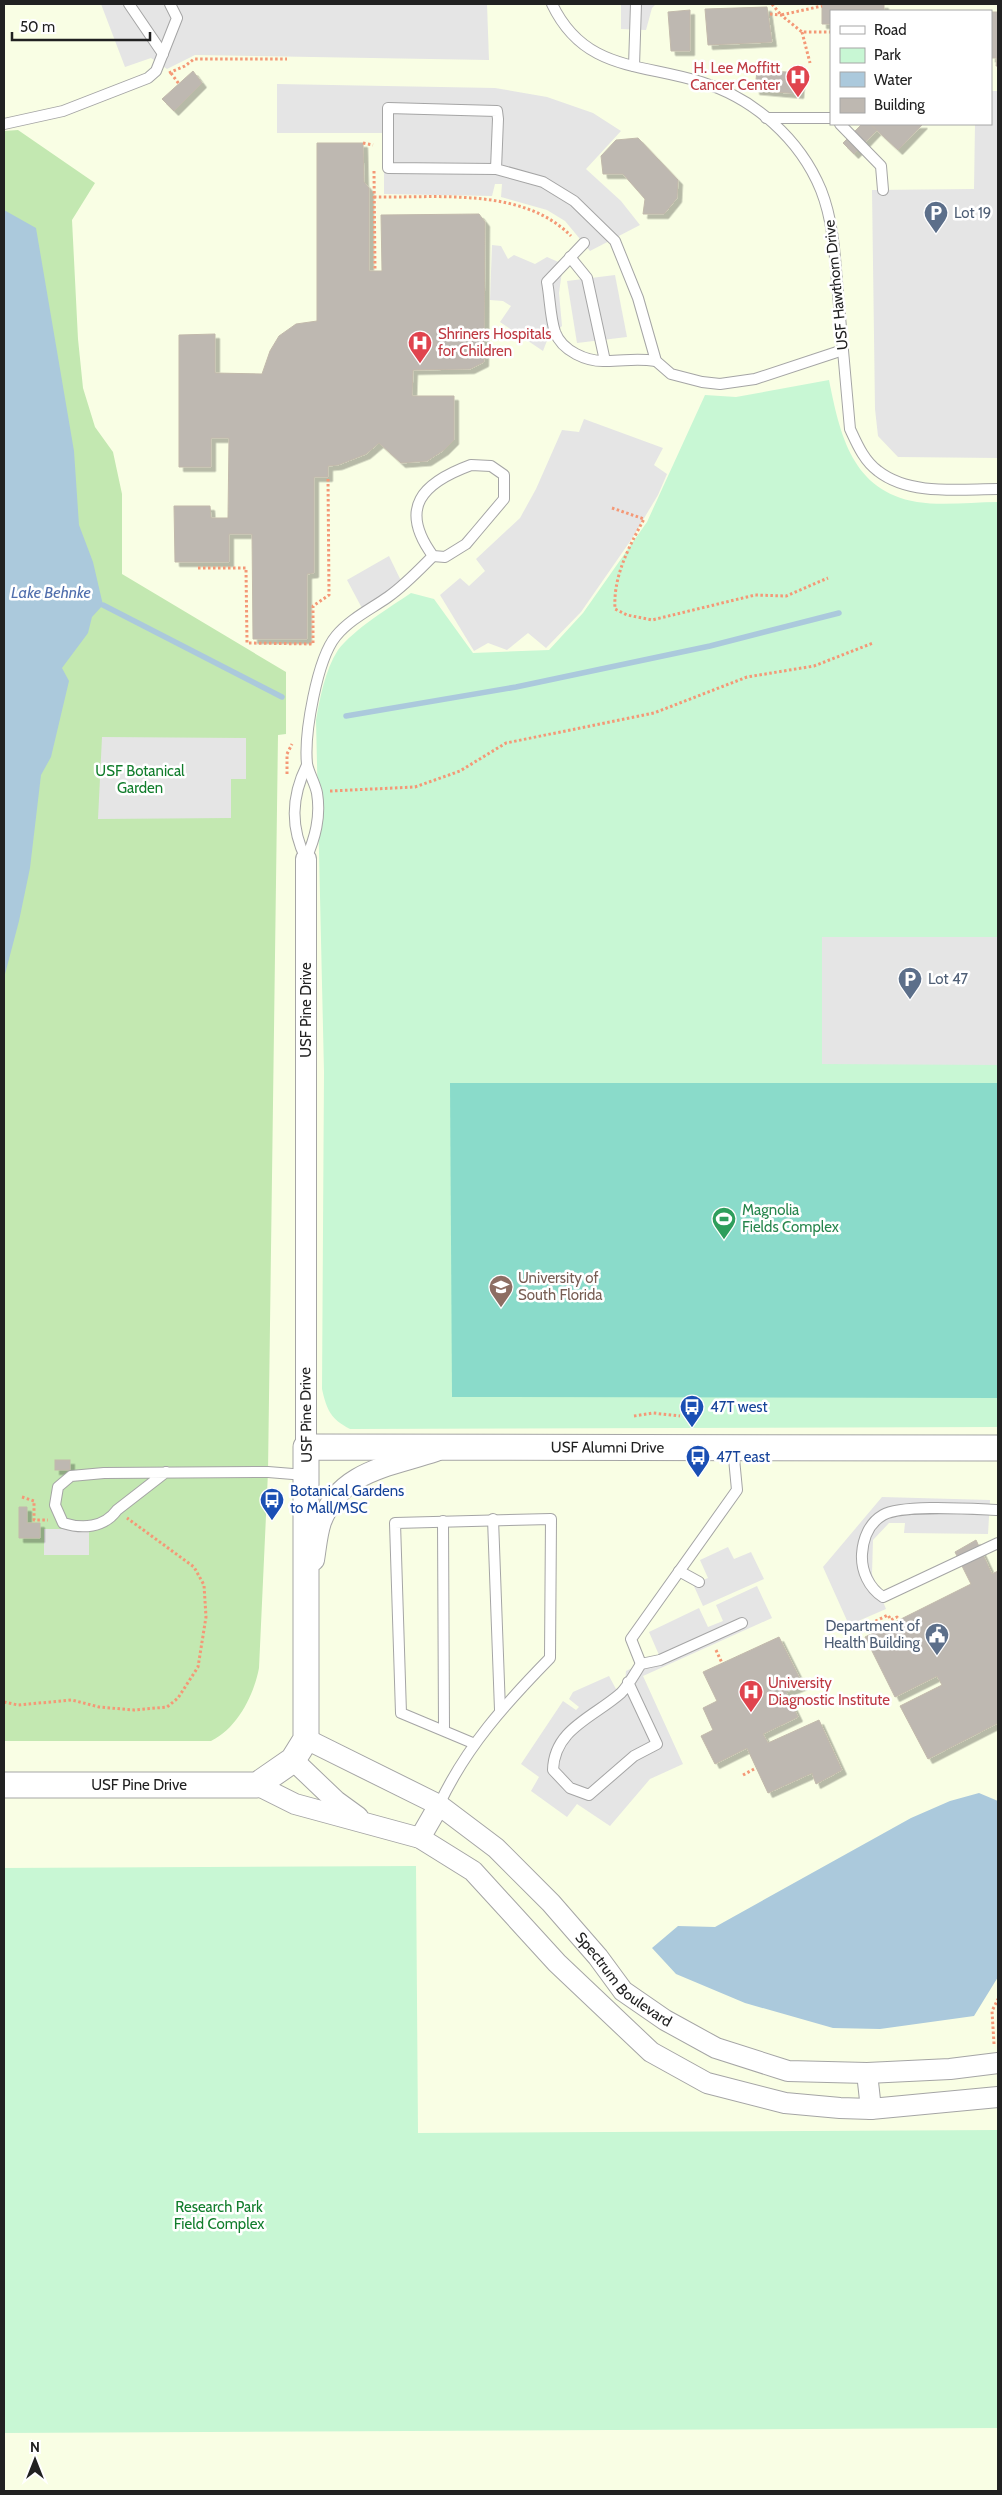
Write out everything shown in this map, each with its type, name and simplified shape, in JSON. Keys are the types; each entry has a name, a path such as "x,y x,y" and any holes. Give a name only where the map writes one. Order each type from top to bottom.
{"street":[{"name":"USF Pine Drive","path":"306,859 306,1739"},
{"name":"USF Alumni Drive","path":"306,1447 998,1448"},
{"path":"307,1604 320,1524 331,1501 348,1483 365,1473 448,1447"},
{"path":"306,1739 293,1760 257,1785 295,1804 420,1838 473,1871 557,1963 651,2052 707,2083 777,2101 871,2109 998,2097"},
{"name":"Spectrum Boulevard","path":"306,1739 438,1805 496,1848 551,1904 598,1957 623,1991 665,2020 716,2048 788,2071 866,2073 950,2069 997,2063"},
{"path":"293,1760 336,1801 367,1824"},
{"name":"USF Pine Drive","path":"4,1785 257,1785"},
{"path":"420,1838 438,1805"},
{"path":"866,2073 871,2109"}],"lane":[{"path":"129,4 163,54"},
{"path":"4,124 63,110 148,78 158,69 177,18 170,4"},
{"name":"USF Hawthorn Drive","path":"552,4 579,43 611,61 702,82 717,88 780,128 799,151 820,188 827,206 831,225 850,430 861,453 878,471 901,482 929,489 998,489"},
{"path":"634,66 636,4"},
{"path":"496,169 498,119 496,112 388,108 388,168 496,169 543,182 574,202 615,241 638,298 656,361"},
{"path":"766,118 830,118"},
{"path":"841,125 881,166 883,190"},
{"path":"584,243 548,282 555,332 563,344 584,359 606,361 636,358 656,361 671,374 702,382 720,384 755,379 842,350"},
{"path":"570,257 587,278 606,361"},
{"path":"306,859 297,840 294,805 298,784 307,764 310,724 317,676 336,636 361,614 404,584 433,556 445,557 466,544 504,499 504,475 491,466 471,465 436,483 420,499 415,510 417,527 421,539 433,556"},
{"path":"306,859 316,833 318,818 317,792 307,764"},
{"path":"641,1664 631,1639 736,1490 733,1447"},
{"path":"166,1472 117,1510 111,1518 98,1524 74,1527 62,1523 55,1505 58,1487 71,1476 104,1473 166,1472 307,1475"},
{"path":"998,1510 904,1510 883,1514 874,1521 867,1532 861,1556 863,1568 871,1588 883,1597 998,1543"},
{"path":"493,1519 500,1710"},
{"path":"438,1805 475,1744 500,1710 550,1658 551,1519 394,1522 401,1713 475,1744"},
{"path":"443,1521 444,1730"},
{"path":"679,1571 699,1582"},
{"path":"628,1682 657,1744 634,1756 589,1795 570,1788 553,1770 553,1756 572,1728 622,1692 628,1682 641,1664 660,1660 742,1622"}],"path":[{"path":"772,4 781,15 802,32 810,63"},
{"path":"770,14 781,15 822,6"},
{"path":"802,32 830,32"},
{"path":"171,74 194,60 287,60"},
{"path":"158,69 171,74 179,84"},
{"path":"363,143 373,143 373,152"},
{"path":"374,161 375,271"},
{"path":"374,197 492,200 520,204 546,216 572,236"},
{"path":"198,568 246,568 247,643 313,644 313,606 329,595 328,477"},
{"path":"612,508 644,519 625,555 614,592 616,609 627,615 652,620 755,595 786,596 828,578"},
{"path":"317,792 414,787 460,771 506,743 654,713 746,677 814,666 873,643"},
{"path":"634,1416 653,1413 680,1416"},
{"path":"22,1497 34,1501 34,1520 46,1520"},
{"path":"4,1702 18,1705 72,1700 100,1707 134,1710 167,1707 178,1698 198,1667 206,1617 204,1585 194,1567 117,1510"},
{"path":"853,1632 888,1615 891,1620 897,1617 899,1620"},
{"path":"715,1647 722,1663"},
{"path":"743,1776 756,1768"},
{"path":"997,2063 991,2022 992,2011 998,1999"}],"shaded area":[{"name":"University of South Florida","path":"4,4 998,4 998,2491 4,2491"},
{"path":"101,4 487,4 489,60 195,55 167,69 151,58 125,67"},
{"path":"621,4 656,4 652,8 646,30 621,29"},
{"path":"277,84 495,88 547,97 593,113 621,131 586,169 621,201 640,225 590,251 565,221 547,210 501,197 502,184 495,184 492,196 384,194 384,133 277,133"},
{"name":"Lot 19","path":"992,91 998,91 998,458 898,457 878,436 875,409 872,190 974,189 975,125 992,125"},
{"path":"492,245 501,246 508,259 514,255 535,264 547,257 563,264 559,293 562,326 548,338 543,351 500,322 511,306 503,301 490,300"},
{"path":"615,275 627,337 577,343 567,281"},
{"path":"584,419 663,448 654,465 667,474 658,495 631,540 581,612 546,648 528,633 507,650 488,643 474,651 440,595 460,578 469,586 485,571 476,559 520,518 536,489 562,430 579,432"},
{"path":"389,556 403,585 364,612 347,580"},
{"path":"102,737 246,738 246,779 231,779 231,818 98,819"},
{"name":"Lot 47","path":"822,937 998,937 998,1065 822,1064"},
{"name":"Magnolia Fields Complex","path":"450,1083 998,1083 998,1398 452,1397"},
{"path":"882,1497 990,1500 988,1534 904,1533 905,1523 889,1523 873,1540 872,1574 886,1609 849,1625 823,1567"},
{"path":"44,1529 89,1529 89,1555 44,1555"},
{"path":"728,1547 734,1559 751,1552 764,1579 703,1606 693,1584 708,1578 700,1560"},
{"path":"757,1586 772,1618 643,1676 683,1764 650,1779 610,1826 577,1804 567,1817 531,1791 539,1777 521,1764 563,1701 576,1710 579,1707 569,1699 573,1692 609,1676 616,1689 625,1684 626,1671 659,1655 649,1632 699,1608 708,1627 723,1621 716,1605"}],"green space":[{"name":"USF Botanical Garden","path":"18,130 95,183 72,220 78,339 83,388 95,427 113,452 122,494 122,574 286,672 286,734 278,735 268,1472 259,1668 253,1689 243,1710 229,1728 211,1741 4,1741 4,131"},
{"path":"829,380 838,421 853,458 863,473 877,486 895,496 917,502 947,504 998,502 998,1427 350,1429 338,1422 331,1414 322,1389 324,1072 316,720 324,684 333,658 345,642 372,619 411,593 434,599 473,653 549,650 583,613 647,522 705,395 736,397"},
{"name":"Research Park Field Complex","path":"416,1866 418,2133 998,2130 998,2428 4,2433 4,1868"}],"water":[{"name":"Lake Behnke","path":"4,210 36,228 74,451 79,525 93,562 103,605 92,617 88,633 62,668 69,681 51,757 41,775 30,868 4,978"},
{"path":"979,1793 998,1801 998,1977 974,2016 880,2029 833,2028 745,2003 676,1974 652,1948 678,1926 715,1927 911,1818 950,1801"}],"building":[{"path":"822,4 884,4 884,10 830,10 830,24 822,24"},
{"path":"767,7 772,42 708,45 705,9"},
{"path":"690,10 690,51 671,51 668,12"},
{"path":"992,12 998,12 998,66 996,66 997,58 992,58"},
{"path":"757,70 801,73 799,94 755,90"},
{"path":"193,71 202,83 174,111 162,99"},
{"path":"861,125 871,125 877,130 854,154 843,143"},
{"path":"871,125 922,125 898,150"},
{"path":"638,138 678,180 677,198 664,214 643,214 645,199 623,174 603,174 601,156 616,140"},
{"path":"317,143 363,143 364,182 369,188 369,271 382,271 381,215 479,214 485,222 484,362 470,369 413,370 412,396 454,396 454,440 444,450 427,461 401,463 379,443 366,454 338,465 328,466 328,477 314,477 314,573 307,574 307,639 253,639 252,534 229,534 229,562 175,562 174,506 210,506 211,518 228,518 229,438 211,438 211,467 179,467 179,335 215,334 215,373 262,374 270,351 279,336 296,324 317,321"},
{"path":"55,1460 70,1460 70,1470 55,1470"},
{"path":"19,1507 27,1507 27,1523 40,1523 40,1538 19,1538"},
{"name":"Department of Health Building","path":"976,1540 992,1574 998,1571 998,1723 928,1759 900,1706 942,1685 937,1676 895,1697 865,1637 971,1584 955,1552"},
{"name":"University Diagnostic Institute","path":"779,1637 803,1685 786,1692 798,1717 763,1734 768,1743 819,1720 842,1770 816,1784 812,1773 768,1793 747,1748 715,1764 701,1736 713,1730 703,1708 717,1701 703,1672"}],"waterway":[{"path":"103,605 282,697"},
{"path":"346,716 516,687 710,646 839,613"}],"place":[{"name":"H. Lee Moffitt Cancer Center","path":"798,98"},
{"name":"Lot 19","path":"936,234"},
{"name":"Shriners Hospitals for Children","path":"420,364"},
{"name":"Lot 47","path":"910,1000"},
{"name":"Magnolia Fields Complex","path":"724,1240"},
{"name":"University of South Florida","path":"501,1308"},
{"name":"47T west","path":"692,1428"},
{"name":"47T east","path":"698,1478"},
{"name":"Botanical Gardens to Mall/MSC","path":"272,1521"},
{"name":"Department of Health Building","path":"937,1656"},
{"name":"University Diagnostic Institute","path":"751,1713"}]}
